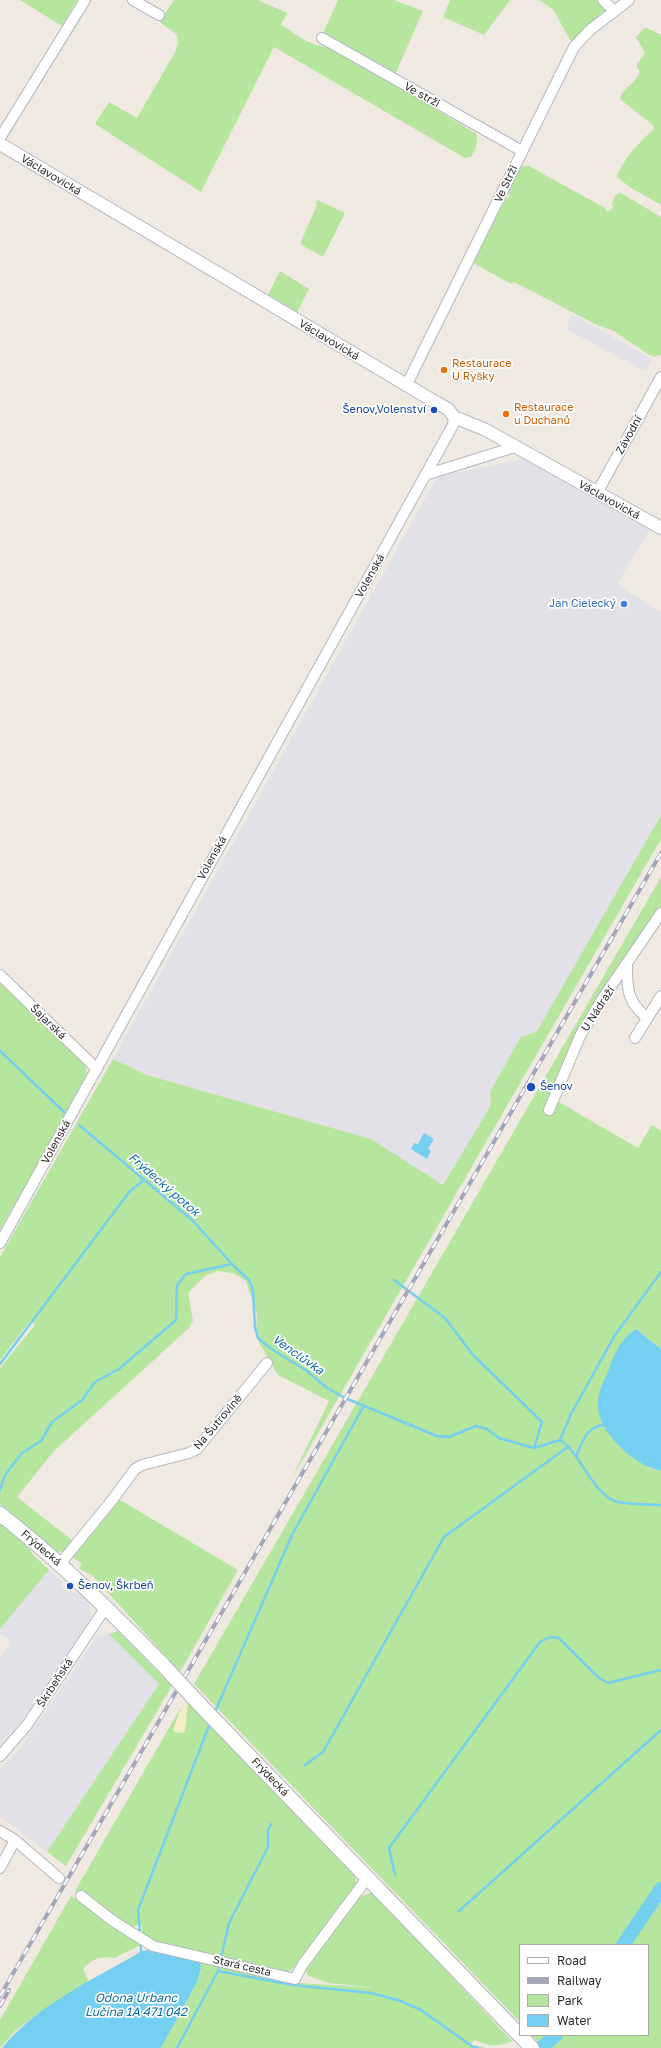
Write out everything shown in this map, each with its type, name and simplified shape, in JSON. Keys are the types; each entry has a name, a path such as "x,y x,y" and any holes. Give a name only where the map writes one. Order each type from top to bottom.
{"main road":[{"name":"Frýdecká","path":"3,1516 60,1564 106,1607 519,2034"},
{"name":"Frýdecká","path":"520,2036 532,2048"}],"street":[{"path":"0,138 85,0"},
{"path":"133,0 160,15"},
{"path":"603,0 614,11"},
{"name":"Ve Strži","path":"406,386 574,47 590,30 629,0"},
{"name":"Ve strži","path":"322,38 522,151"},
{"name":"Václavovická","path":"0,144 406,386 448,409 454,417 486,430 661,528"},
{"name":"Závodní","path":"597,493 661,377"},
{"name":"Volenská","path":"0,1243 159,954 454,425 454,417"},
{"path":"425,475 515,447"},
{"name":"U Nádraží","path":"549,1110 580,1036 601,1001 661,915"},
{"path":"627,965 627,980 632,1003 647,1018"},
{"name":"Šajarská","path":"0,975 97,1069"},
{"path":"635,1038 661,996"},
{"name":"Na Šutrovině","path":"60,1564 113,1499 135,1469 142,1465 190,1453 197,1449 266,1363"},
{"name":"Škrbeňská","path":"0,1756 27,1725 106,1607"},
{"path":"0,1831 14,1840 59,1878"},
{"path":"0,1868 14,1840"},
{"name":"Stará cesta","path":"81,1896 113,1920 153,1946 295,1979 303,1964 368,1877"}],"shaded area":[{"path":"572,314 652,359 644,371 566,329"},
{"path":"527,458 651,528 617,584 661,613 661,815 537,1031 520,1038 490,1092 491,1105 443,1185 371,1139 147,1075 113,1059 437,477"},
{"path":"49,1570 63,1583 61,1586 67,1591 70,1589 85,1598 89,1606 91,1618 45,1690 18,1725 0,1743 0,1658 11,1642 0,1634 0,1629"},
{"path":"109,1634 159,1684 47,1852 0,1816 0,1769 21,1747 97,1636"}],"green space":[{"path":"20,0 77,0 62,26"},
{"path":"174,0 258,0 287,13 281,25 311,43 331,46 433,103 438,111 477,134 476,148 471,157 465,158 274,47 201,192 95,124 109,102 137,118 174,54 178,44 177,35 160,22"},
{"path":"338,0 394,0 423,11 394,77 325,35 324,31"},
{"path":"450,0 510,0 484,35 443,17"},
{"path":"539,0 599,0 608,11 574,47 553,9"},
{"path":"647,28 661,35 661,205 631,188 617,177 627,158 654,129 654,126 620,99 624,91 636,79 640,71 637,68 637,64 645,53 636,37 643,29"},
{"path":"527,165 605,208 607,212 613,208 612,203 616,194 621,193 661,217 661,355 655,357 646,353 614,331 597,325 514,282 511,284 472,262 506,199 510,196 509,192 520,168"},
{"path":"317,200 345,213 323,257 300,244 316,207"},
{"path":"280,271 309,289 297,312 268,295"},
{"path":"661,815 661,839 291,1480 329,1401 278,1375 256,1337 257,1315 246,1281 233,1273 217,1271 206,1275 188,1293 193,1321 189,1328 54,1451 17,1497 73,1541 64,1551 58,1552 0,1504 0,1368 35,1325 31,1320 0,1360 0,1257 113,1059 147,1075 371,1139 443,1185 491,1105 490,1092 520,1038 537,1031"},
{"path":"661,877 661,909 590,1015 557,1101 638,1148 652,1125 661,1131 661,1349 636,1329 649,1468 661,1471 661,2048 544,2048 532,2036 649,2036 649,1944 519,1944 519,2021 194,1684"},
{"path":"0,980 84,1062 87,1073 59,1129 0,1229"},
{"path":"120,1500 238,1570 180,1672 93,1576 79,1569 82,1564 71,1556 114,1504"},
{"path":"0,1523 29,1547 33,1555 49,1570 0,1629"},
{"path":"118,1631 172,1686 66,1866 47,1852 159,1684 109,1634"},
{"path":"188,1702 355,1875 357,1886 333,1920 301,1961 284,1974 160,1944 142,1934 142,1925 129,1927 75,1891 181,1707 173,1730 187,1723 185,1716"},
{"path":"372,1892 512,2041 503,2044 489,2045 475,2040 466,2047 474,2045 486,2048 161,2048 197,1982 201,1970 200,1960 299,1983 380,1988 328,1983 309,1976 307,1974 306,1965 354,1903 360,1897"},
{"path":"71,1896 142,1943 115,1958 101,1958 91,1962 83,1969 89,1982 36,2015 16,2030 0,2048 0,2020"}],"sand":[{"path":"186,1699 188,1702 185,1731 183,1733 175,1732 173,1730"}],"water":[{"path":"424,1133 434,1139 428,1149 431,1151 427,1159 411,1149 414,1143 418,1144"},
{"path":"636,1329 661,1349 661,1471 650,1468 639,1462 618,1445 609,1435 599,1412 598,1401 602,1384 613,1358 619,1346 631,1332"},
{"name":"Odona Urbanc Lučina 1A 471 042","path":"148,1950 200,1960 201,1969 197,1982 161,2048 2,2048 16,2032 49,2006 142,1951"}],"waterway":[{"name":"Frýdecký potok","path":"0,1051 64,1112"},
{"name":"Frýdecký potok","path":"79,1125 192,1220 232,1264"},
{"path":"0,1364 130,1191 144,1180"},
{"name":"Venclůvka","path":"0,1490 5,1475 22,1453 41,1441 52,1422 82,1400 95,1382 119,1369 176,1320 177,1285 186,1274 232,1264 249,1280 253,1290 255,1328 258,1338 273,1350 307,1371 327,1388 345,1398 437,1436 449,1437 476,1426 487,1429 499,1438 534,1448 560,1440 574,1454 593,1482 607,1497 615,1501 625,1503 661,1505"},
{"path":"560,1440 571,1414 615,1335 661,1272"},
{"path":"394,1280 445,1318 473,1355 542,1422 534,1448"},
{"path":"215,1712 292,1535 363,1407"},
{"path":"576,1457 589,1432 593,1428 605,1425"},
{"path":"305,1765 323,1752 444,1537 569,1446"},
{"path":"395,1875 389,1848 540,1642 550,1637 559,1638 599,1678 608,1683 661,1670"},
{"path":"140,1934 138,1910 210,1723"},
{"path":"459,1911 661,1730"},
{"path":"221,1958 229,1923 268,1847 268,1830 271,1824"},
{"path":"624,1944 661,1889"},
{"path":"140,1941 141,1951"},
{"path":"177,2048 218,1971 220,1963"},
{"path":"218,1971 293,1985 371,1993 401,2001 421,2010 473,2047 478,2048"},
{"path":"541,2048 555,2036"}],"railway":[{"path":"0,1996 661,853"},
{"path":"0,2006 9,1990"}],"place":[{"name":"Restaurace U Ryšky","path":"444,370"},
{"name":"Šenov,Volenství","path":"434,410"},
{"name":"Restaurace u Duchanů","path":"506,414"},
{"name":"Jan Cielecký","path":"624,604"},
{"name":"Šenov","path":"531,1087"},
{"name":"Šenov, Škrbeň","path":"70,1586"}]}
